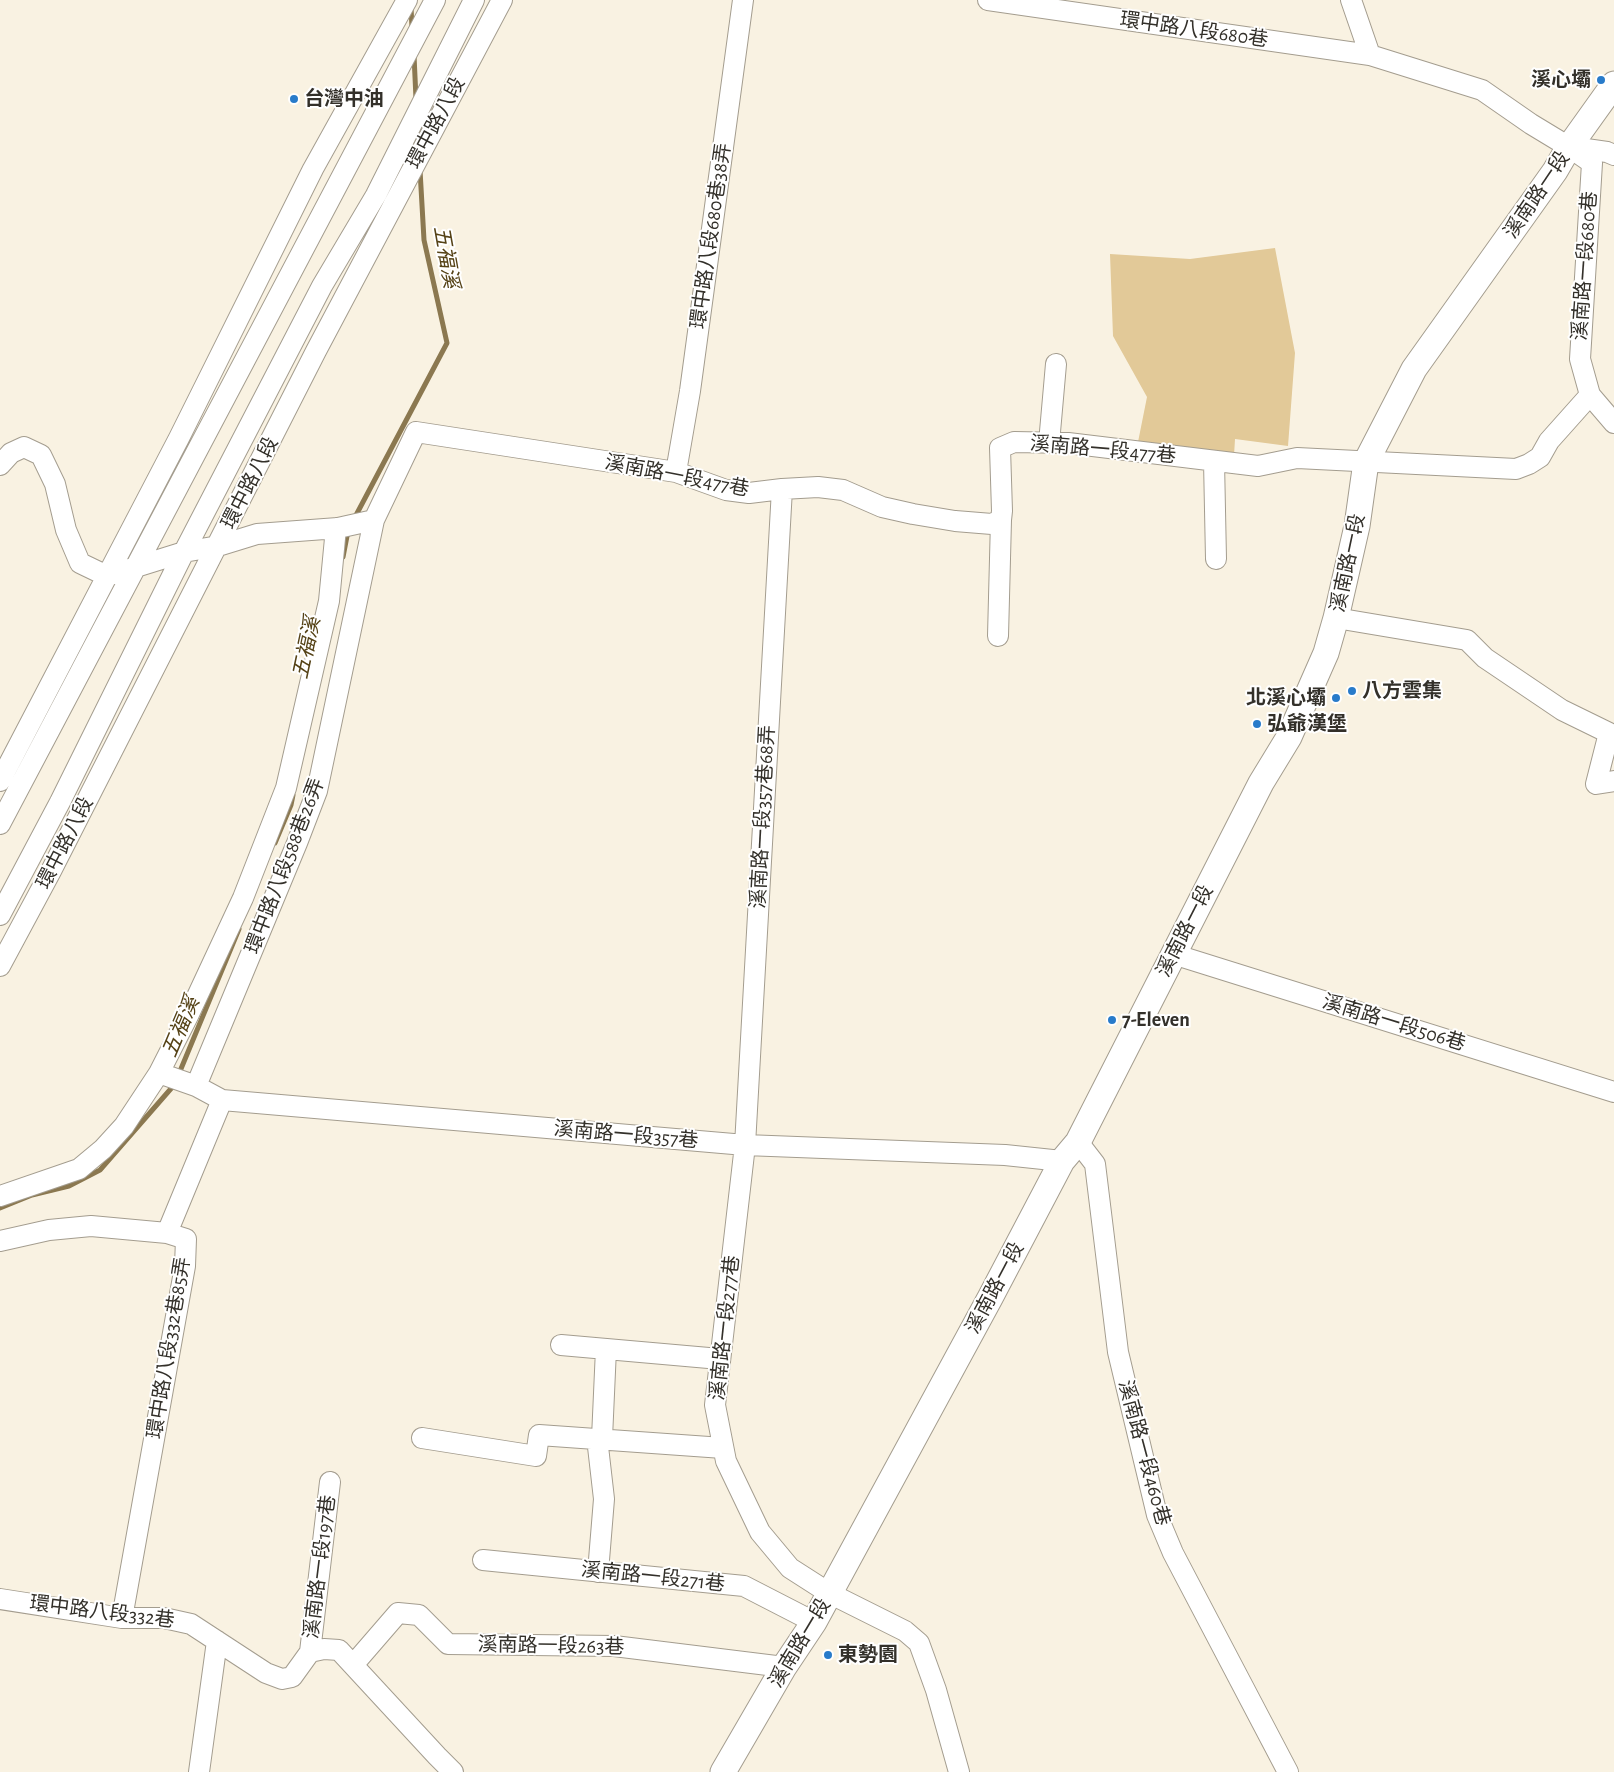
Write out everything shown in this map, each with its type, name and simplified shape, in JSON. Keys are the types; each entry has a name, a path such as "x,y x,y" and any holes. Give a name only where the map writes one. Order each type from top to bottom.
{"main road":[{"name":"溪南路一段","path":"723,1772 784,1667 814,1622 1062,1161 1078,1142 1261,783 1289,737 1326,653 1336,618 1358,526 1366,462 1414,369 1555,171 1569,147 1614,84"}],"street":[{"path":"0,780 179,438 313,169 407,0"},
{"path":"0,824 435,0"},
{"name":"環中路八段","path":"0,914 60,802 184,552 322,286 376,195 474,0"},
{"name":"環中路八段","path":"0,966 51,871 316,352 502,0"},
{"name":"環中路八段680巷38弄","path":"676,472 690,391 743,0"},
{"name":"環中路八段680巷","path":"988,0 1370,55 1482,90 1531,124 1569,147"},
{"path":"1352,0 1370,55"},
{"path":"1569,147 1607,152 1614,155"},
{"name":"溪南路一段680巷","path":"1569,147 1592,163 1580,359 1590,395 1614,423"},
{"path":"1049,443 1056,364"},
{"path":"1366,462 1516,469 1540,457 1549,441 1590,395"},
{"name":"溪南路一段477巷","path":"416,432 676,472 726,490 749,493 818,487 843,490 882,507 955,521 992,524 1001,520 1002,511 1000,448 1014,442 1068,443 1258,466 1297,458 1366,462"},
{"name":"環中路八段588巷26弄","path":"195,1086 318,791 374,521 416,432"},
{"path":"0,466 11,454 24,447 41,455 55,484 66,530 80,563 107,576 184,552 218,546 257,534 337,528 374,521"},
{"path":"1214,461 1216,558"},
{"name":"溪南路一段357巷68弄","path":"745,1145 782,489"},
{"path":"998,636 1001,520"},
{"path":"0,1196 79,1168 103,1149 124,1126 159,1074 243,898 286,788 329,601 337,528"},
{"path":"1336,618 1467,640 1485,658 1562,710 1609,733 1596,784 1614,781"},
{"name":"溪南路一段506巷","path":"1173,954 1614,1092"},
{"name":"溪南路一段357巷","path":"159,1074 195,1086 222,1100 745,1145 1005,1156 1062,1161"},
{"name":"環中路八段332巷85弄","path":"122,1618 185,1266 186,1239 167,1233 222,1100"},
{"name":"溪南路一段460巷","path":"1078,1142 1095,1164 1118,1352 1157,1515 1178,1561 1288,1772"},
{"name":"溪南路一段277巷","path":"745,1145 715,1405 726,1462 760,1532 790,1568 829,1594 905,1630 919,1643 936,1690 959,1772"},
{"path":"0,1241 49,1230 91,1226 167,1233"},
{"path":"561,1344 720,1359"},
{"path":"598,1572 604,1499 599,1438 606,1349"},
{"path":"422,1438 536,1456 539,1435 723,1448"},
{"name":"溪南路一段197巷","path":"216,1641 266,1673 282,1679 292,1677 310,1652 330,1482"},
{"name":"溪南路一段271巷","path":"483,1560 744,1586 814,1622"},
{"name":"環中路八段332巷","path":"0,1598 122,1618 164,1618 190,1624 216,1641"},
{"name":"溪南路一段263巷","path":"353,1665 398,1613 419,1616 448,1644 614,1646 784,1667"},
{"path":"199,1772 216,1641"},
{"name":"溪南路一段197巷","path":"310,1652 324,1649 339,1650 453,1772"}],"shaded area":[{"path":"1275,248 1295,353 1288,446 1235,439 1234,456 1138,442 1147,397 1113,336 1110,254 1190,259"}],"waterway":[{"name":"五福溪","path":"411,8 412,27"},
{"name":"五福溪","path":"414,55 416,99"},
{"name":"五福溪","path":"354,519 447,343 424,240 420,170"},
{"name":"五福溪","path":"343,557 348,531"},
{"name":"五福溪","path":"275,843 291,805 293,795"},
{"name":"五福溪","path":"178,1076 239,929"},
{"name":"五福溪","path":"0,1208 32,1195 69,1186 100,1170 175,1084"}],"place":[{"name":"溪心壩","path":"1601,80"},
{"name":"台灣中油","path":"294,99"},
{"name":"八方雲集","path":"1352,691"},
{"name":"北溪心壩","path":"1336,698"},
{"name":"弘爺漢堡","path":"1257,724"},
{"name":"7-Eleven","path":"1112,1020"},
{"name":"東勢園","path":"828,1655"}]}
